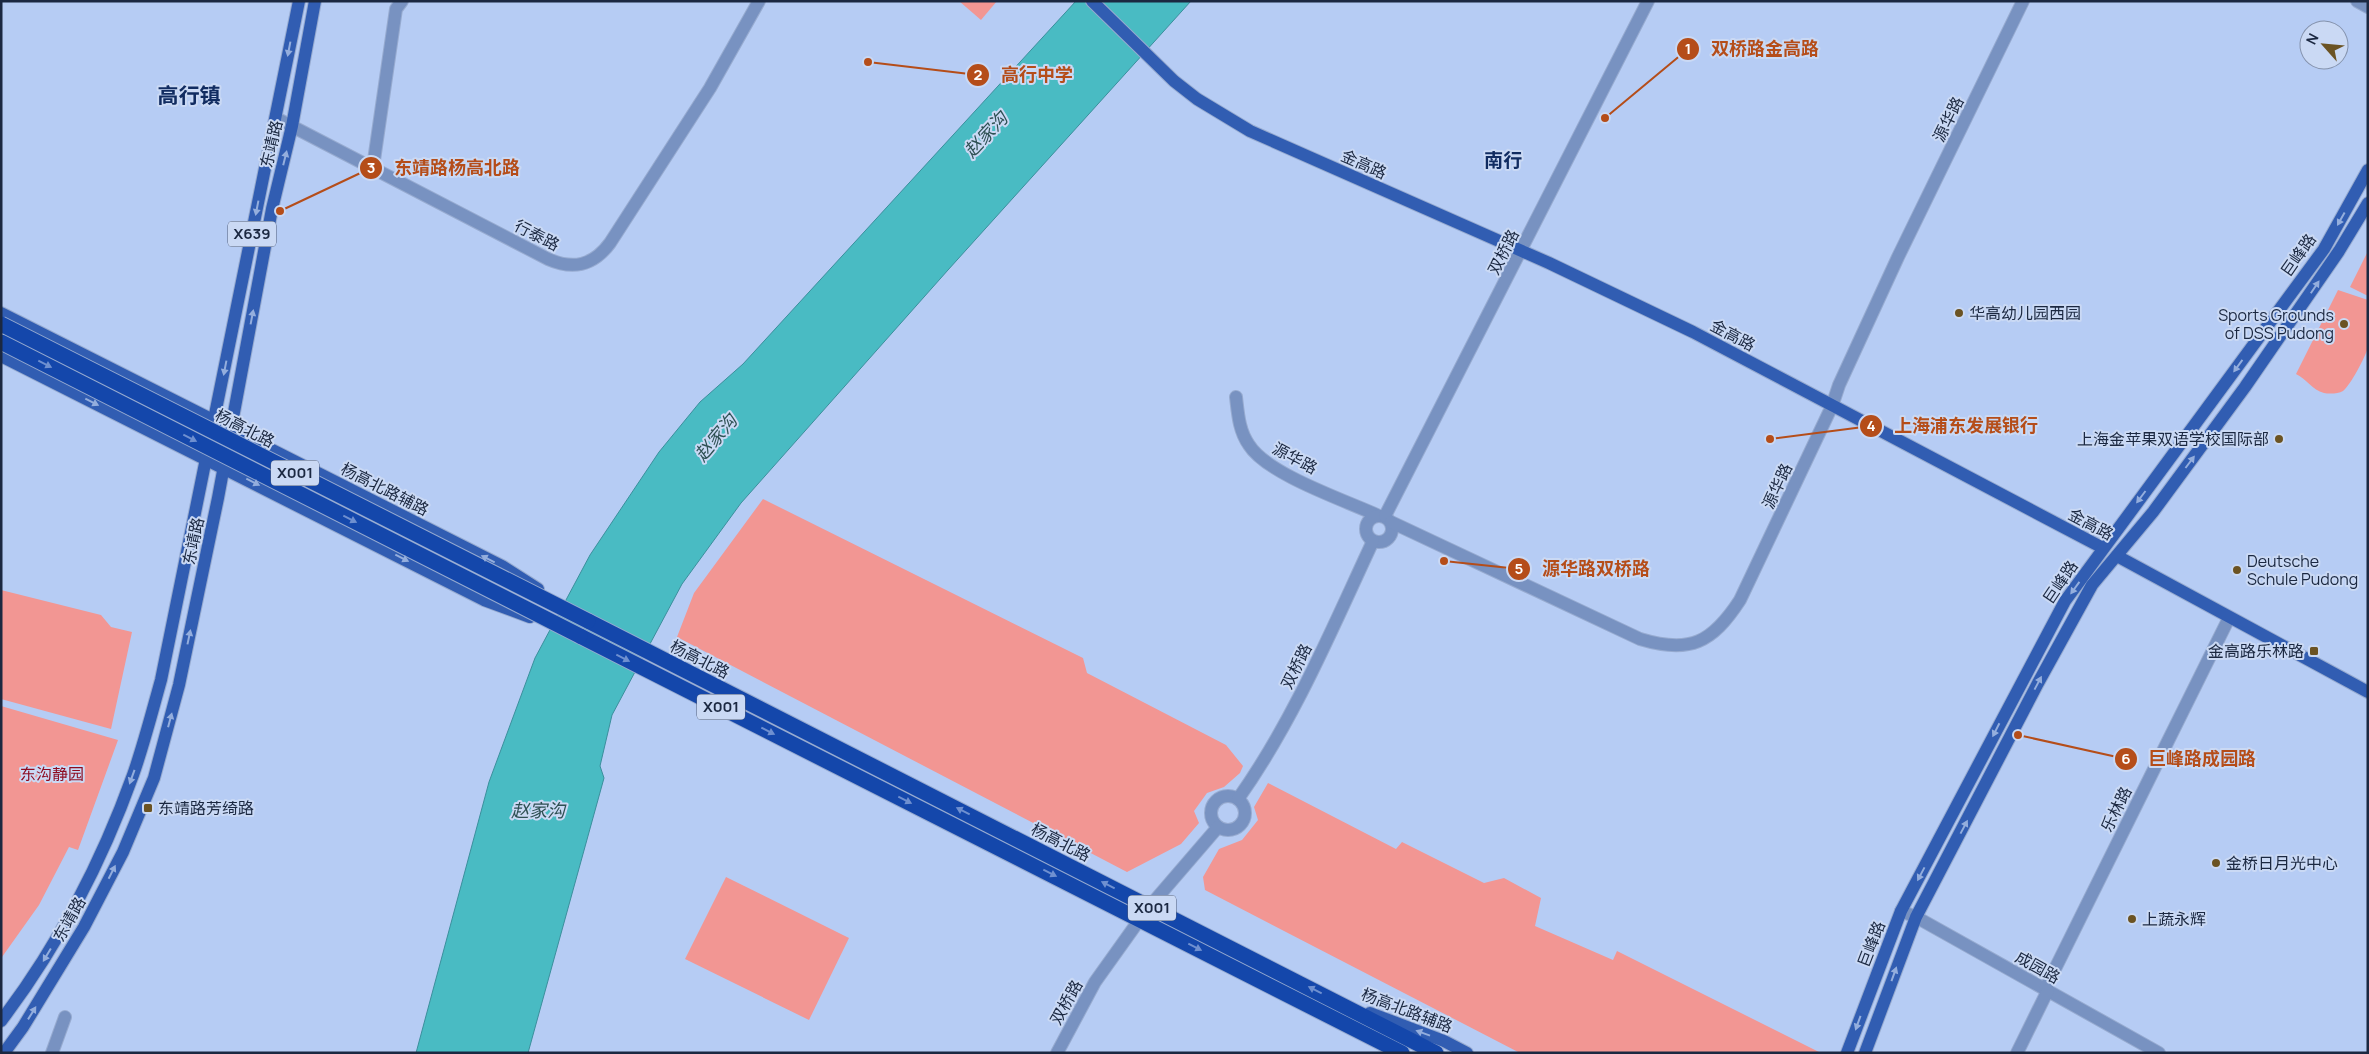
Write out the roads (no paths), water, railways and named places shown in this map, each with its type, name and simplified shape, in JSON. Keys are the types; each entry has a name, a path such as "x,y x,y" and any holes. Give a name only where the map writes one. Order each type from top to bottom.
{"highway":[{"name":"杨高北路","path":"1,324 1150,906 1436,1053"},
{"name":"杨高北路","path":"1,342 1402,1053"}],"main road":[{"name":"东靖路","path":"1,1021 34,978 70,918 106,843 133,774 161,680 299,1"},
{"name":"东靖路","path":"4,1053 23,1027 84,927 123,852 154,778 179,685 224,468 272,209 292,126 315,1"},
{"name":"金高路","path":"1092,1 1189,93 1221,115 1250,131 1521,252 1550,263 1693,332 2103,548"},
{"name":"巨峰路","path":"1847,1053 1901,911 2065,601 2324,249 2367,175"},
{"name":"巨峰路","path":"1865,1053 1916,917 2042,675 2092,585 2117,556 2193,458 2284,334 2340,251 2368,203"},
{"name":"杨高北路辅路","path":"1,313 214,421 232,423 373,502 502,566 588,622"},
{"name":"X001","path":"1,356 205,463 224,468 484,600 580,636"},
{"name":"金高路","path":"2117,556 2368,692"},
{"name":"杨高北路辅路","path":"1334,1000 1444,1041 1467,1053"},
{"name":"X001","path":"1328,1015 1384,1053"}],"street":[{"path":"373,167 396,9 402,1"},
{"name":"行泰路","path":"276,118 559,264 570,266 592,261 602,254 610,243 678,138 719,72 759,1"},
{"name":"双桥路","path":"1384,518 1648,1"},
{"name":"源华路","path":"1236,397 1242,432 1248,445 1259,458 1274,469 1384,518 1640,639 1661,645 1681,647 1700,641 1729,618 1740,600 1832,406 1839,385 1898,258 2023,1"},
{"path":"2357,1 2368,7"},
{"path":"1384,518 1392,530 1389,538 1381,542 1373,541 1367,535 1366,527 1369,519 1384,518"},
{"name":"双桥路","path":"1238,799 1266,759 1291,713 1373,541"},
{"name":"金高路","path":"2103,548 2117,556"},
{"name":"乐林路","path":"2017,1053 2046,989 2229,618"},
{"path":"1228,796 1238,799 1244,808 1242,823 1233,829 1218,826 1212,818 1215,803 1228,796"},
{"path":"1150,906 1218,826"},
{"name":"成园路","path":"1901,911 1916,917 2159,1053"},
{"name":"双桥路","path":"1057,1053 1095,982 1140,919"},
{"path":"52,1053 65,1017"}],"water":[{"name":"赵家沟","path":"1076,1 1191,1 741,503 682,584 612,715 600,766 604,778 528,1053 416,1053 489,782 535,658 590,555 659,452 700,402 743,364"}],"place":[{"name":"高行中学","path":"868,62"},
{"name":"双桥路金高路","path":"1605,118"},
{"name":"东靖路杨高北路","path":"280,211"},
{"name":"华高幼儿园西园","path":"1959,313"},
{"name":"Sports Grounds of DSS Pudong","path":"2344,324"},
{"name":"上海浦东发展银行","path":"1770,439"},
{"name":"上海金苹果双语学校国际部","path":"2279,439"},
{"name":"源华路双桥路","path":"1444,561"},
{"name":"Deutsche Schule Pudong","path":"2237,570"},
{"name":"金高路乐林路","path":"2314,651"},
{"name":"巨峰路成园路","path":"2018,735"},
{"name":"东靖路芳绮路","path":"148,808"},
{"name":"金桥日月光中心","path":"2216,863"},
{"name":"上蔬永辉","path":"2132,919"}],"district":[{"name":"高行镇","path":"189,96"},
{"name":"南行","path":"1503,160"}],"park label":[{"name":"东沟静园","path":"52,774"}]}
